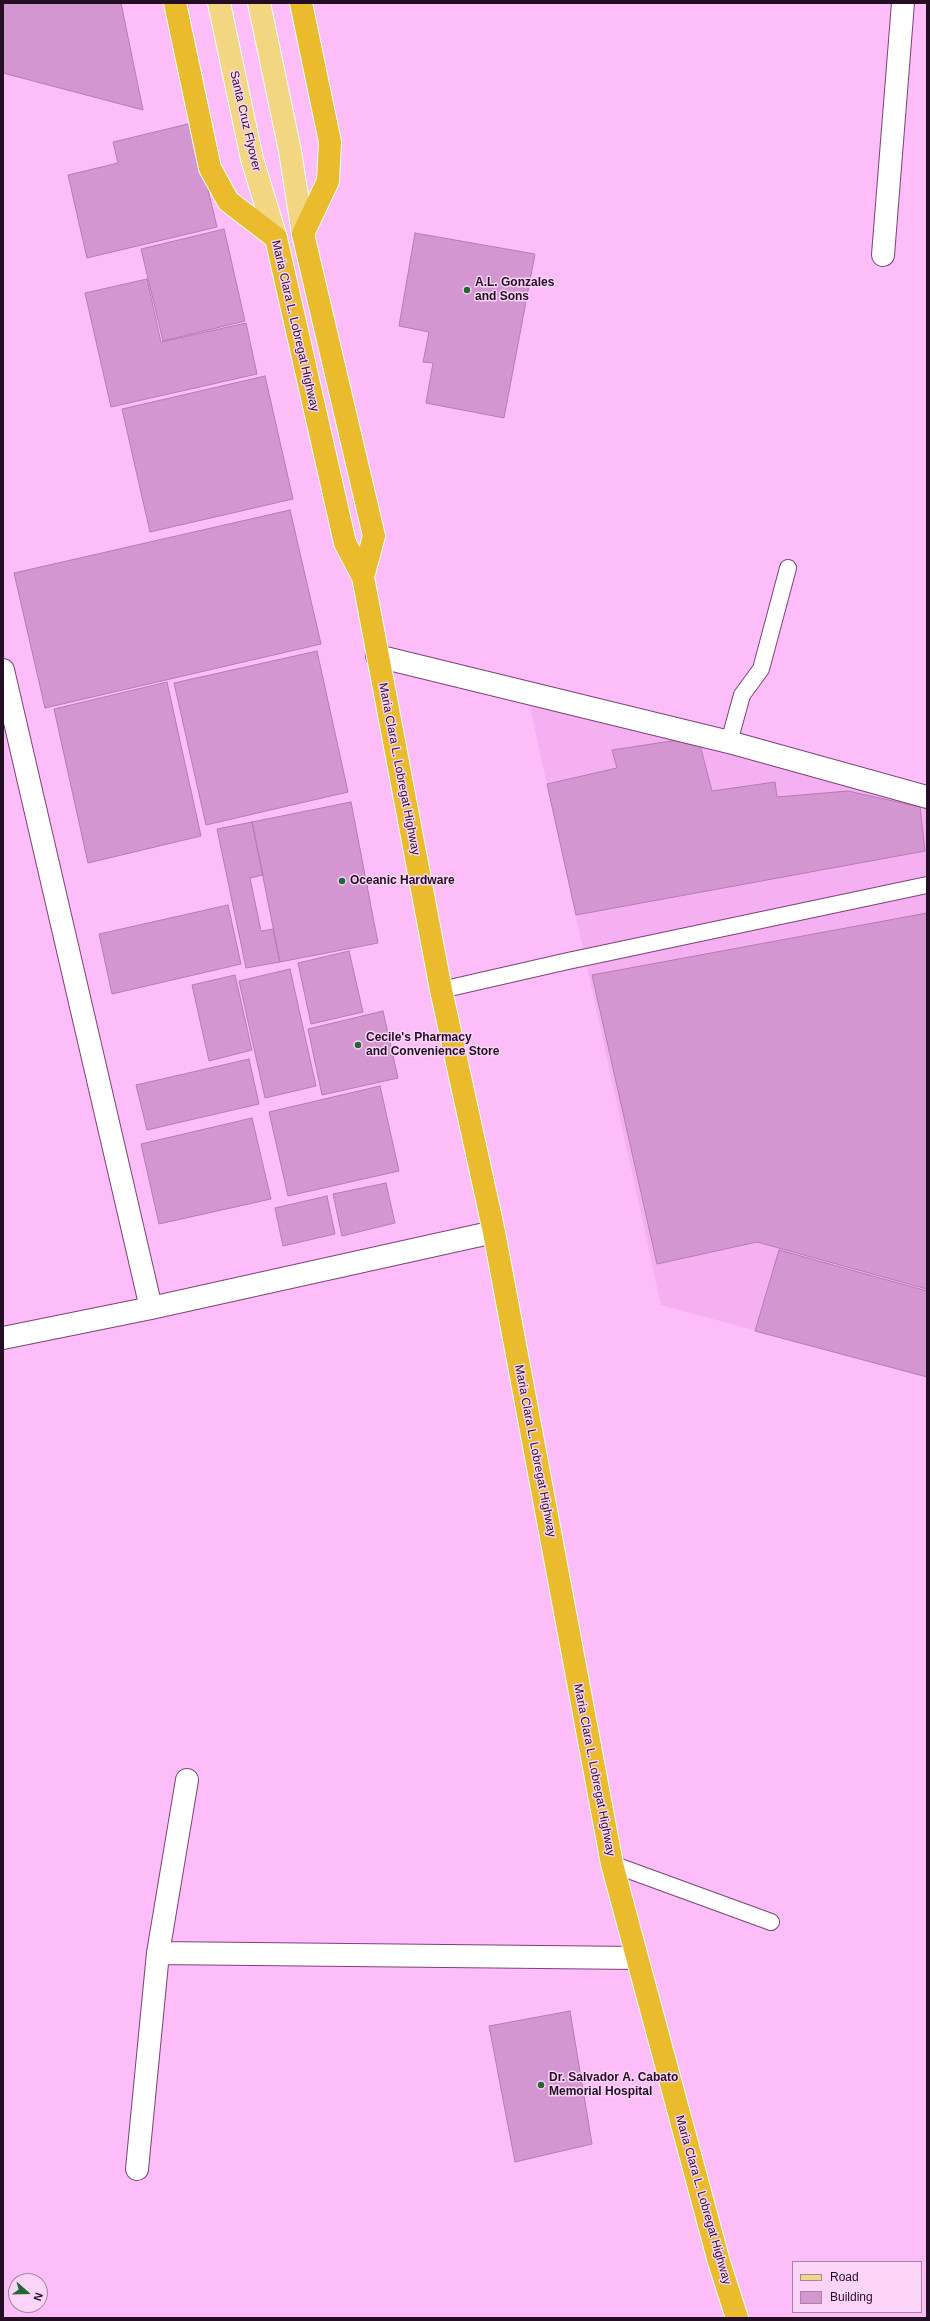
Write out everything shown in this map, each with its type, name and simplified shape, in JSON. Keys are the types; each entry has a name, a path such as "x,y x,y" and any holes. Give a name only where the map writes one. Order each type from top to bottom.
{"highway":[{"name":"Maria Clara L. Lobregat Highway","path":"175,3 210,168 228,201 276,238 345,543 363,577 441,990 494,1232 612,1864 719,2262 737,2318"},
{"path":"301,3 330,142 328,181 303,234"},
{"name":"Maria Clara L. Lobregat Highway","path":"303,234 374,536 363,577"}],"main road":[{"name":"Santa Cruz Flyover","path":"219,3 252,159 276,238"},
{"path":"259,3 290,151 303,234"}],"street":[{"path":"883,255 903,3"},
{"path":"377,656 729,742 927,797"},
{"path":"3,670 151,1308"},
{"path":"3,1338 151,1308 494,1232"},
{"path":"137,2169 158,1952 187,1780"},
{"path":"158,1952 637,1958"}],"lane":[{"path":"729,742 742,695 761,669 788,568"},
{"path":"441,990 568,961 927,884"},
{"path":"612,1864 771,1922"}],"shaded area":[{"path":"525,684 927,789 927,1377 661,1305"}],"building":[{"path":"3,3 121,3 143,110 3,73"},
{"path":"192,123 217,227 87,258 68,175 118,163 113,142"},
{"path":"224,229 245,321 163,341 141,249"},
{"name":"A.L. Gonzales and Sons","path":"415,233 535,254 504,418 426,403 433,363 423,362 429,332 399,326"},
{"path":"147,279 161,342 246,323 257,374 111,407 85,293"},
{"path":"265,376 293,499 150,532 122,409"},
{"path":"290,510 321,644 45,708 14,573"},
{"path":"317,651 348,792 206,825 174,683"},
{"path":"167,682 201,836 88,863 54,709"},
{"path":"698,737 712,791 775,782 777,797 848,791 920,807 925,851 576,915 547,784 617,768 612,750"},
{"path":"351,802 378,943 280,962 252,822"},
{"path":"252,822 263,875 250,878 261,931 273,929 280,962 246,968 217,829"},
{"path":"228,905 241,964 112,994 99,934"},
{"path":"927,913 927,1289 757,1242 657,1264 592,975"},
{"path":"349,951 363,1012 311,1024 298,963"},
{"path":"290,969 316,1086 265,1098 239,981"},
{"path":"235,975 252,1050 209,1061 192,985"},
{"path":"383,1011 398,1078 322,1095 308,1029"},
{"path":"249,1059 259,1104 147,1130 136,1085"},
{"path":"380,1086 399,1171 288,1196 269,1112"},
{"path":"252,1118 271,1199 159,1224 141,1144"},
{"path":"386,1183 395,1223 342,1236 333,1194"},
{"path":"327,1196 335,1234 283,1246 275,1208"},
{"path":"779,1250 927,1291 927,1377 755,1331"},
{"name":"Dr. Salvador A. Cabato Memorial Hospital","path":"570,2011 592,2144 515,2162 489,2026"}],"place":[{"name":"A.L. Gonzales and Sons","path":"467,290"},
{"name":"Oceanic Hardware","path":"342,881"},
{"name":"Cecile's Pharmacy and Convenience Store","path":"358,1045"},
{"name":"Dr. Salvador A. Cabato Memorial Hospital","path":"541,2085"}]}
